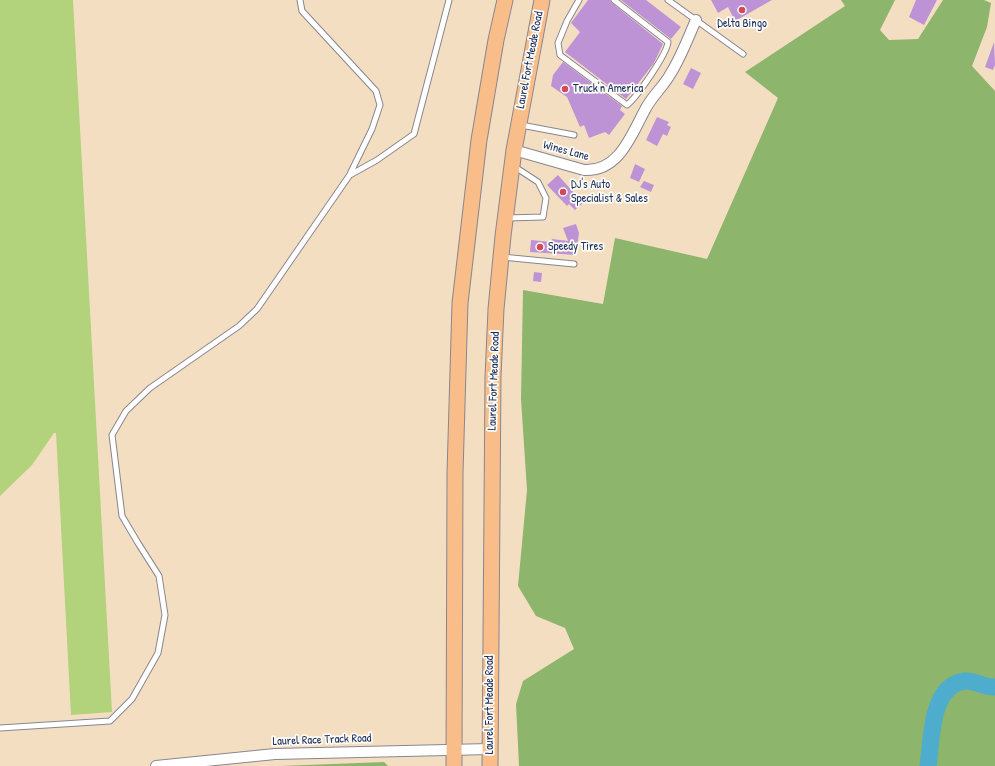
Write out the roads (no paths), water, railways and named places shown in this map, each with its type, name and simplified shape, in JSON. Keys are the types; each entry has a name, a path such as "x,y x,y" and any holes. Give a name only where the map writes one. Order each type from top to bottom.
{"main road":[{"path":"454,766 455,466 460,303 479,140 496,40 505,0"},
{"name":"Laurel Fort Meade Road","path":"490,766 493,377 501,256 518,124 542,0"}],"street":[{"name":"Wines Lane","path":"514,150 584,170 594,171 602,168 615,159 636,130 653,97 671,74 696,20"},
{"name":"Laurel Race Track Road","path":"156,766 275,754 490,749"}],"lane":[{"path":"0,728 110,721 132,699 158,653 165,615 159,576 122,516 112,435 126,410 150,388 239,326 257,309 349,176 372,129 380,105 376,91 302,11 300,0"},
{"path":"349,176 377,160 414,134 449,0"},
{"path":"579,0 567,21 558,43 560,55 627,105 667,49 668,42 614,0"},
{"path":"668,0 743,54"},
{"path":"518,124 574,135"},
{"path":"505,218 543,217 546,198 538,182 512,165"},
{"path":"501,256 574,264"}],"waterway":[{"path":"928,766 935,715 945,692 954,685 965,681 995,687"}],"place":[{"name":"Delta Bingo","path":"742,10"},
{"name":"Truck'n America","path":"565,89"},
{"name":"DJ's Auto Specialist & Sales","path":"563,192"},
{"name":"Speedy Tires","path":"540,247"}]}
